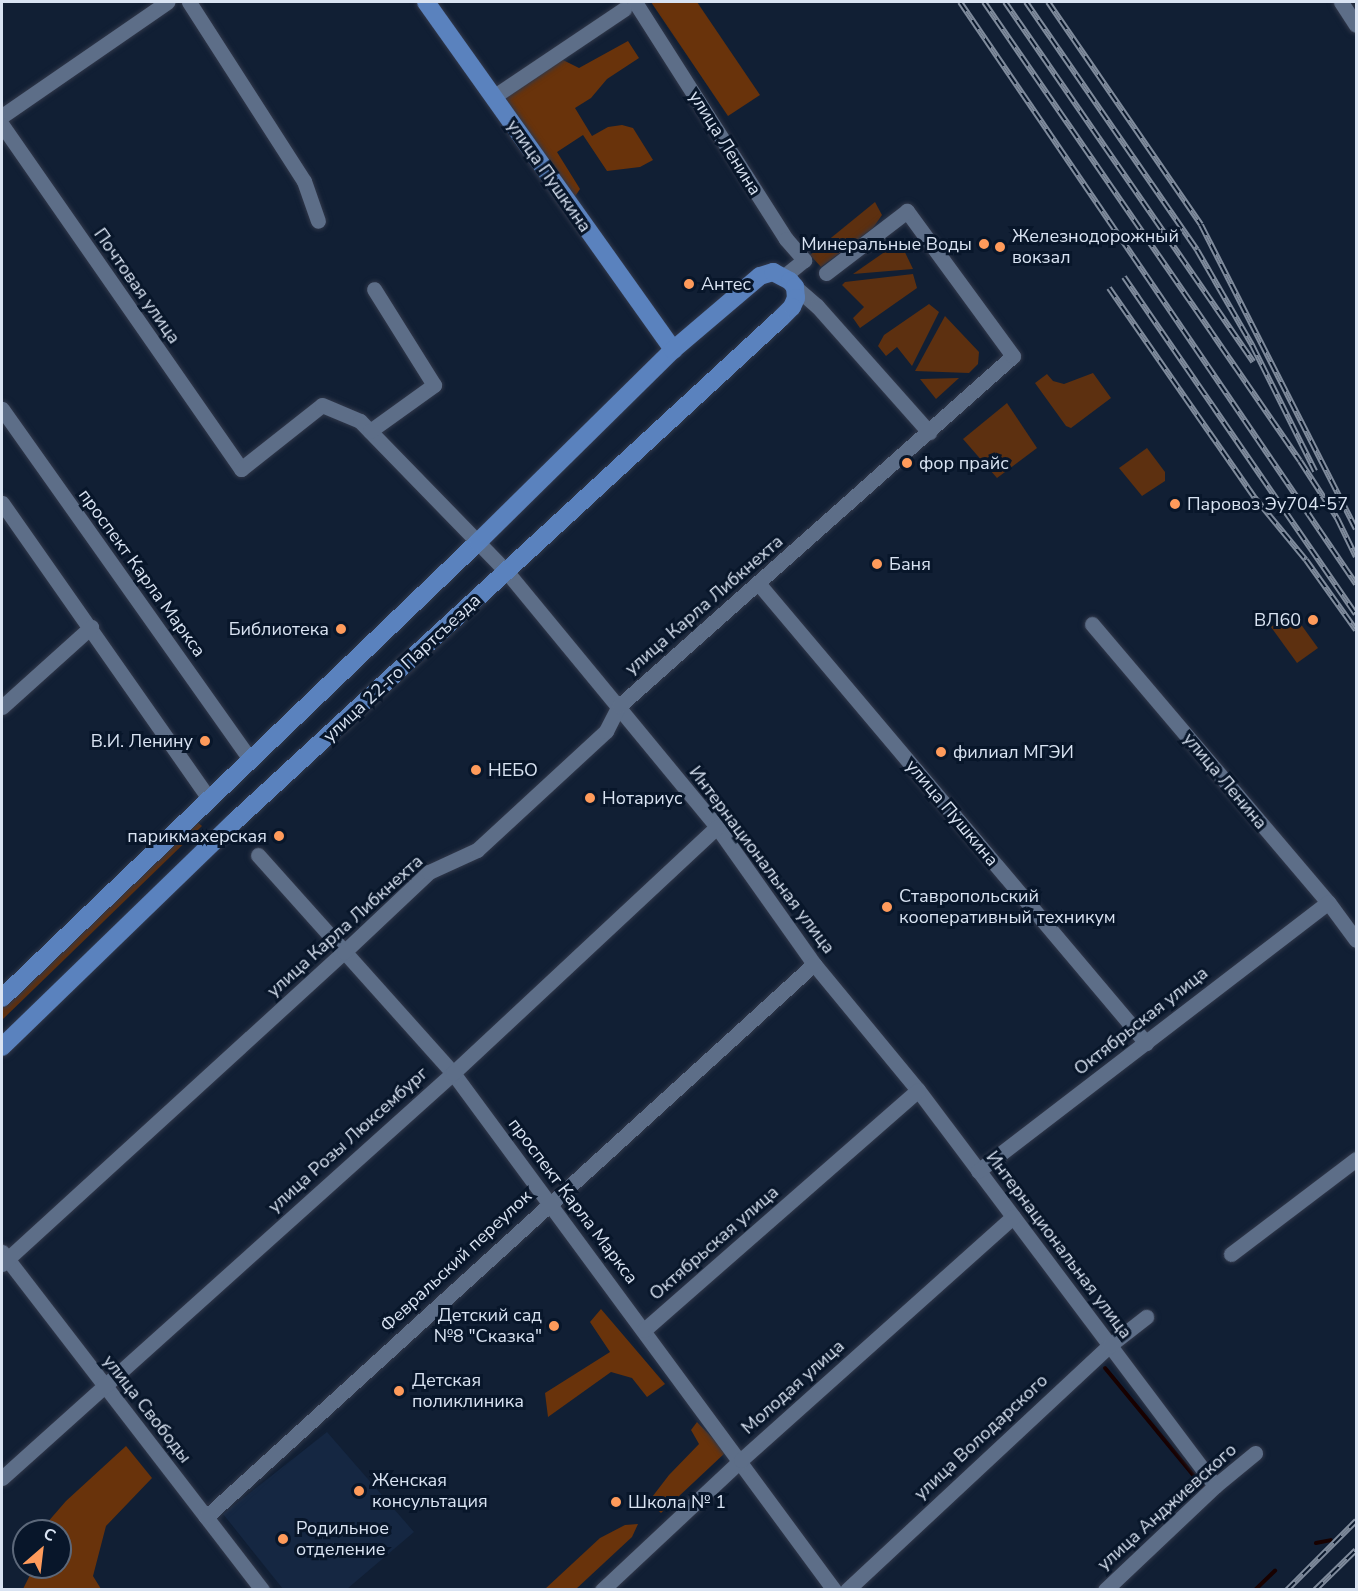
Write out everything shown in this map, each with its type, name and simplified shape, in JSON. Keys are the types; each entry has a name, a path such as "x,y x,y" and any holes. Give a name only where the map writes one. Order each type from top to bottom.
{"main road":[{"name":"улица Пушкина","path":"426,2 673,350"},
{"name":"улица 22-го Партсъезда","path":"2,998 478,542 673,350 760,276 789,282 796,298 792,307 781,318 233,823 2,1047"}],"street":[{"path":"2,116 167,2"},
{"path":"189,2 304,181 318,221"},
{"path":"1341,2 1356,25"},
{"path":"493,97 629,5"},
{"name":"улица Ленина","path":"629,5 786,239 804,260 789,282"},
{"name":"Почтовая улица","path":"2,125 241,469"},
{"name":"улица Карла Либкнехта","path":"3,1258 344,952 429,872 477,850 606,731 619,706 1013,356 907,211 826,273"},
{"path":"789,282 928,432"},
{"path":"370,431 434,385 374,289"},
{"name":"Интернациональная улица","path":"241,469 322,405 360,421 507,572 717,827 814,963 918,1090 1215,1486"},
{"name":"проспект Карла Маркса","path":"2,409 250,759"},
{"path":"2,503 91,627 209,799"},
{"name":"улица Пушкина","path":"758,583 1146,1043"},
{"name":"улица Ленина","path":"1092,624 1328,902 1356,940"},
{"path":"2,707 91,627"},
{"name":"улица Розы Люксембург","path":"2,1478 103,1384 453,1073 717,827"},
{"name":"проспект Карла Маркса","path":"258,855 453,1073 741,1460 834,1590"},
{"name":"Октябрьская улица","path":"978,1171 1328,902"},
{"name":"Февральский переулок","path":"206,1517 549,1202 814,963"},
{"name":"Октябрьская улица","path":"644,1330 918,1090"},
{"path":"1231,1254 1356,1159"},
{"name":"Молодая улица","path":"602,1590 741,1460 1013,1217"},
{"name":"улица Свободы","path":"3,1258 262,1590"},
{"name":"улица Володарского","path":"847,1590 1110,1345 1146,1317"},
{"name":"улица Анджиевского","path":"1105,1590 1215,1486 1255,1453"}],"shaded area":[{"path":"651,2 697,2 760,95 728,116"},
{"path":"628,41 639,58 607,79 591,98 575,108 592,136 608,127 622,125 633,128 653,160 640,167 607,171 583,135 557,152 580,189 572,201 496,97 557,57 579,68"},
{"path":"875,202 882,215 873,228 821,267 810,255"},
{"path":"896,244 901,244 913,269 853,274"},
{"path":"913,274 917,288 860,328 853,318 864,307 842,285 845,282"},
{"path":"929,304 939,312 912,366 897,347 886,356 878,346 884,335"},
{"path":"945,316 979,352 978,364 969,373 915,371"},
{"path":"1093,373 1111,398 1071,428 1066,426 1035,383 1047,374 1053,381 1064,384"},
{"path":"959,378 936,399 920,379"},
{"path":"1007,403 1037,448 997,478 963,439"},
{"path":"1147,448 1165,472 1165,481 1142,496 1119,468"},
{"path":"1292,612 1318,648 1297,663 1271,627"},
{"path":"196,821 202,826 2,1020 2,1008"},
{"path":"601,1309 665,1384 647,1397 632,1378 611,1372 548,1417 545,1393 610,1352 590,1322"},
{"path":"697,1422 726,1452 661,1513 649,1501 669,1475 699,1444 691,1430"},
{"path":"327,1432 414,1532 347,1589 283,1589 223,1514"},
{"path":"126,1446 152,1478 106,1526 93,1576 101,1589 23,1589 28,1579 72,1579 72,1519 50,1519 66,1501"},
{"path":"638,1524 632,1537 576,1589 545,1589 600,1538 625,1525"}],"waterway":[{"path":"1105,1368 1204,1488"},
{"path":"1316,1543 1331,1540"},
{"path":"1255,1590 1275,1571"}],"railway":[{"path":"960,2 1356,584"},
{"path":"984,2 1300,461 1337,518 1356,557"},
{"path":"1005,2 1253,362"},
{"path":"1026,2 1197,250 1252,345 1315,471"},
{"path":"1048,2 1201,225 1356,529"},
{"path":"1124,277 1356,614"},
{"path":"1109,288 1255,498 1306,560 1356,630"},
{"path":"1287,1590 1356,1521"},
{"path":"1315,1590 1356,1550"}],"place":[{"name":"Минеральные Воды","path":"984,244"},
{"name":"Железнодорожный вокзал","path":"1000,247"},
{"name":"Антес","path":"689,284"},
{"name":"фор прайс","path":"907,463"},
{"name":"Паровоз Эу704-57","path":"1175,504"},
{"name":"Баня","path":"877,564"},
{"name":"ВЛ60","path":"1313,620"},
{"name":"Библиотека","path":"341,629"},
{"name":"В.И. Ленину","path":"205,741"},
{"name":"филиал МГЭИ","path":"941,752"},
{"name":"НЕБО","path":"476,770"},
{"name":"Нотариус","path":"590,798"},
{"name":"парикмахерская","path":"279,836"},
{"name":"Ставропольский кооперативный техникум","path":"887,907"},
{"name":"Детский сад №8 \"Сказка\"","path":"554,1326"},
{"name":"Детская поликлиника","path":"399,1391"},
{"name":"Женская консультация","path":"359,1491"},
{"name":"Школа № 1","path":"616,1502"},
{"name":"Родильное отделение","path":"283,1539"}]}
